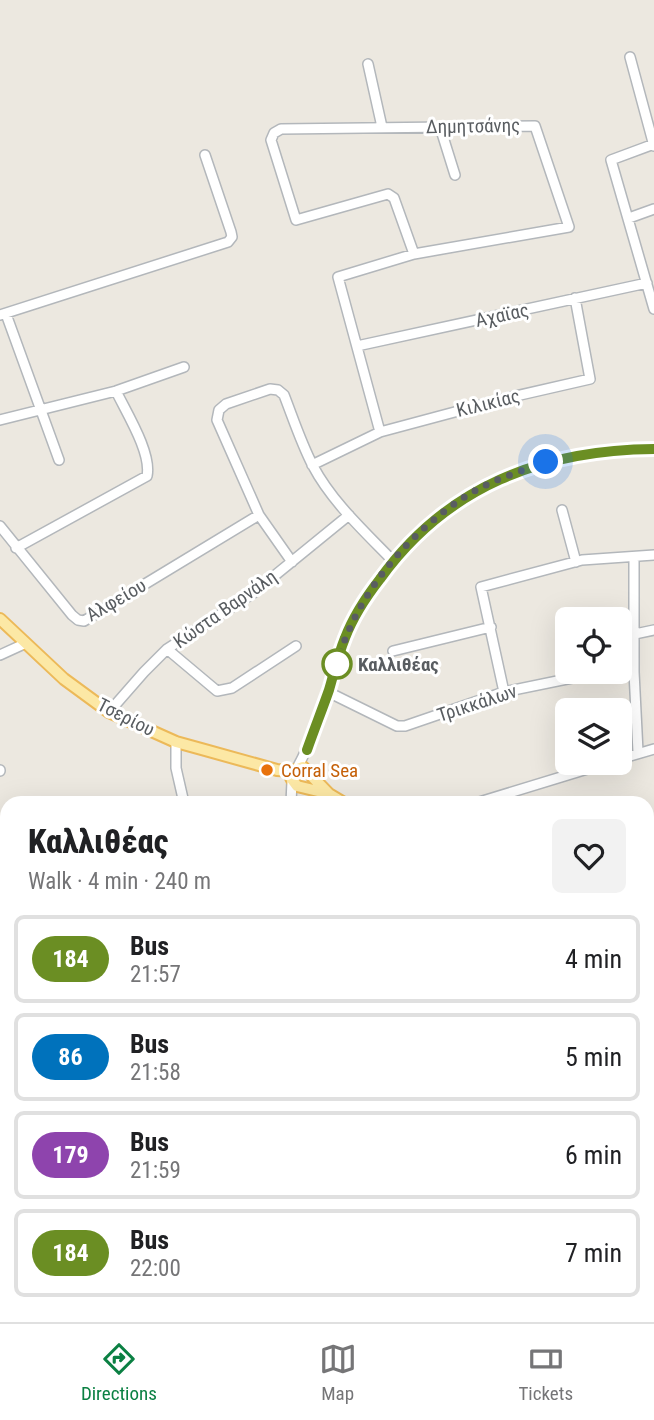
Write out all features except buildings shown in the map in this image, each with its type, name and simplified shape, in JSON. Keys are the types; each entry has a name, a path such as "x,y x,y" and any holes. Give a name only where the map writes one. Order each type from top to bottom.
{"main road":[{"name":"Τσερίου","path":"0,619 64,679 109,712 176,742 299,777 332,796"}],"street":[{"path":"630,57 654,145 611,160 654,309"},
{"path":"368,64 382,127"},
{"name":"Δημητσάνης","path":"535,126 569,227 414,254 394,198 388,194 296,220 271,140 274,133 281,128 382,127 535,126"},
{"path":"440,127 455,175"},
{"path":"59,460 3,315 229,242 231,232 205,155"},
{"path":"629,218 654,209"},
{"path":"380,432 338,277 414,254"},
{"name":"Αχαϊας","path":"357,346 647,283"},
{"name":"Κιλικίας","path":"312,465 380,432 590,379 575,298"},
{"path":"0,420 116,391 184,367"},
{"path":"292,562 259,515 218,415 226,404 270,389 278,390 284,395 312,465 322,482 393,561"},
{"path":"16,548 147,477 148,467 138,435 116,391"},
{"path":"293,796 345,638 363,602 393,561 426,527 466,496 494,481 546,462 589,453 654,449"},
{"path":"562,510 576,562"},
{"name":"Αλφείου","path":"0,526 72,615 84,621 259,515"},
{"name":"Κώστα Βαρνάλη","path":"109,712 167,649 252,594 349,515"},
{"path":"504,692 481,587 576,562 654,555"},
{"path":"634,557 638,752"},
{"path":"393,651 491,627"},
{"path":"635,634 654,630"},
{"path":"0,655 24,644"},
{"path":"167,649 217,691 232,688 296,646"},
{"name":"Τρικκάλων","path":"328,692 397,726 405,726 504,692 555,679"},
{"path":"176,742 176,768 182,796"},
{"path":"632,754 654,749"},
{"path":"499,796 568,775"}],"bus line":[{"name":"184","path":"307,750 345,638 363,602 393,561 426,527 466,496 494,481 546,462 589,453 654,449"}],"place":[{"name":"Καλλιθέας","path":"337,664"},
{"name":"Corral Sea","path":"267,770"}],"route":[{"path":"337,664 345,638 363,602 393,561 426,527 466,496 494,481 546,462"}]}
